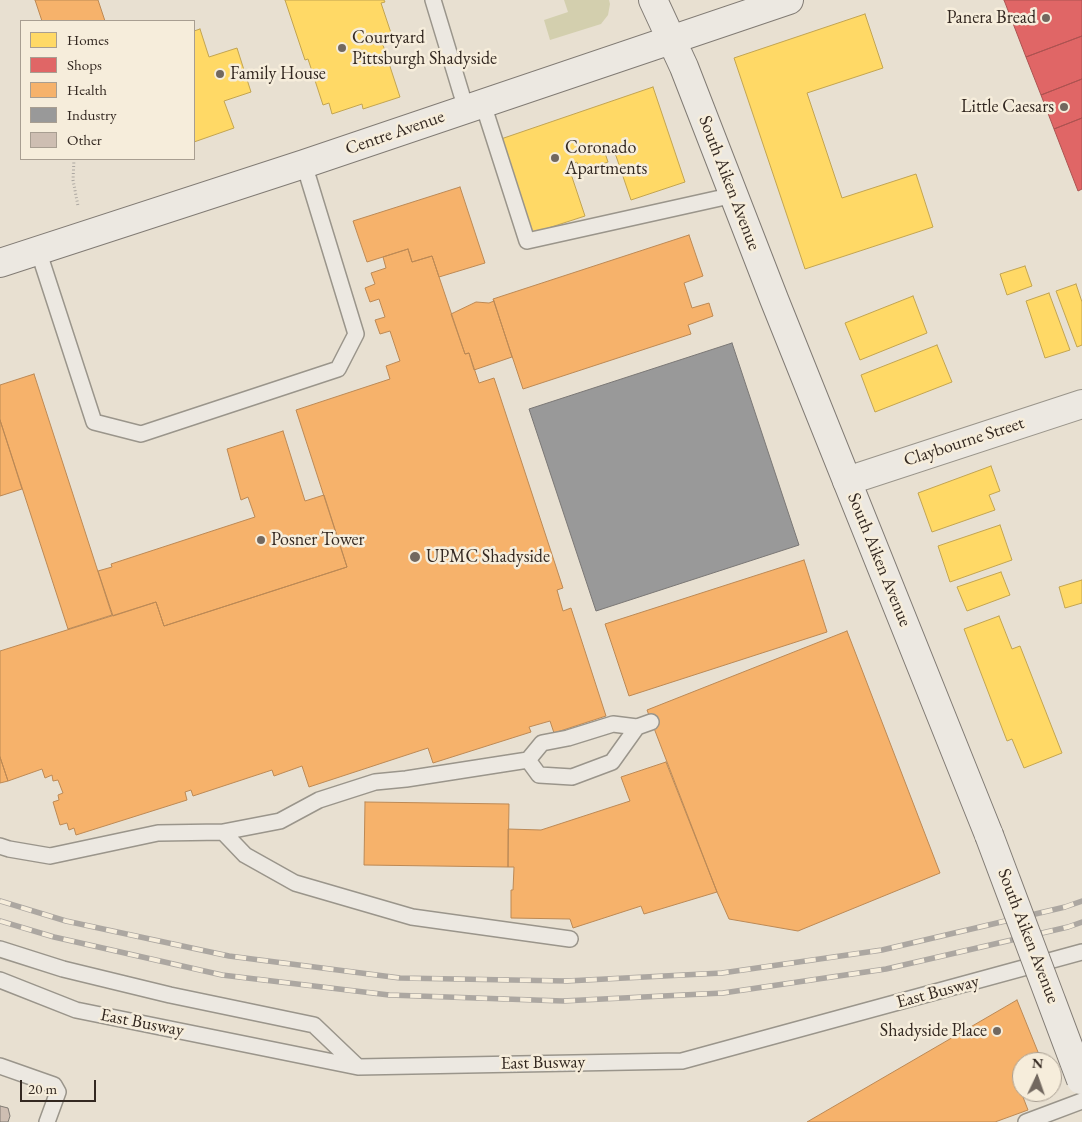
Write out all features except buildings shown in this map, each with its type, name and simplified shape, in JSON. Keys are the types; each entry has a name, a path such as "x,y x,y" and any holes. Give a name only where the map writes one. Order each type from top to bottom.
{"main road":[{"name":"South Aiken Avenue","path":"653,0 672,39 990,835 1082,1080"},
{"name":"Centre Avenue","path":"0,263 304,164 789,0"},
{"name":"Claybourne Street","path":"847,481 1082,404"}],"lane":[{"path":"433,0 528,241 734,194"},
{"path":"38,250 94,422 141,434 338,369 356,334 304,164"},
{"path":"0,846 50,856 158,833 223,832 280,821 319,800 375,782 528,760 542,743 568,738 613,724 644,724 612,762 572,777 539,774 528,760"},
{"path":"223,832 245,855 295,883 412,917 570,939"},
{"path":"0,949 64,969 162,993 314,1025 358,1066"},
{"name":"East Busway","path":"0,980 76,1010 358,1066 682,1061 1082,952"},
{"path":"0,1066 54,1085 58,1092 47,1122"},
{"path":"1026,1122 1082,1100"}],"path":[{"path":"74,160 73,180 78,206"}],"shaded area":[{"path":"564,0 609,0 608,15 601,24 550,40 544,20 568,12"}],"railway":[{"path":"0,901 66,921 229,956 400,978 567,981 722,973 882,950 1065,907 1082,901"},
{"path":"0,921 54,937 222,975 389,995 563,1001 723,993 886,969 1068,927 1082,922"}],"place":[{"name":"Panera Bread","path":"1046,18"},
{"name":"Courtyard Pittsburgh Shadyside","path":"342,48"},
{"name":"Family House","path":"220,74"},
{"name":"Little Caesars","path":"1064,107"},
{"name":"Coronado Apartments","path":"555,158"},
{"name":"Posner Tower","path":"261,540"},
{"name":"UPMC Shadyside","path":"415,557"},
{"name":"Shadyside Place","path":"997,1031"}]}
